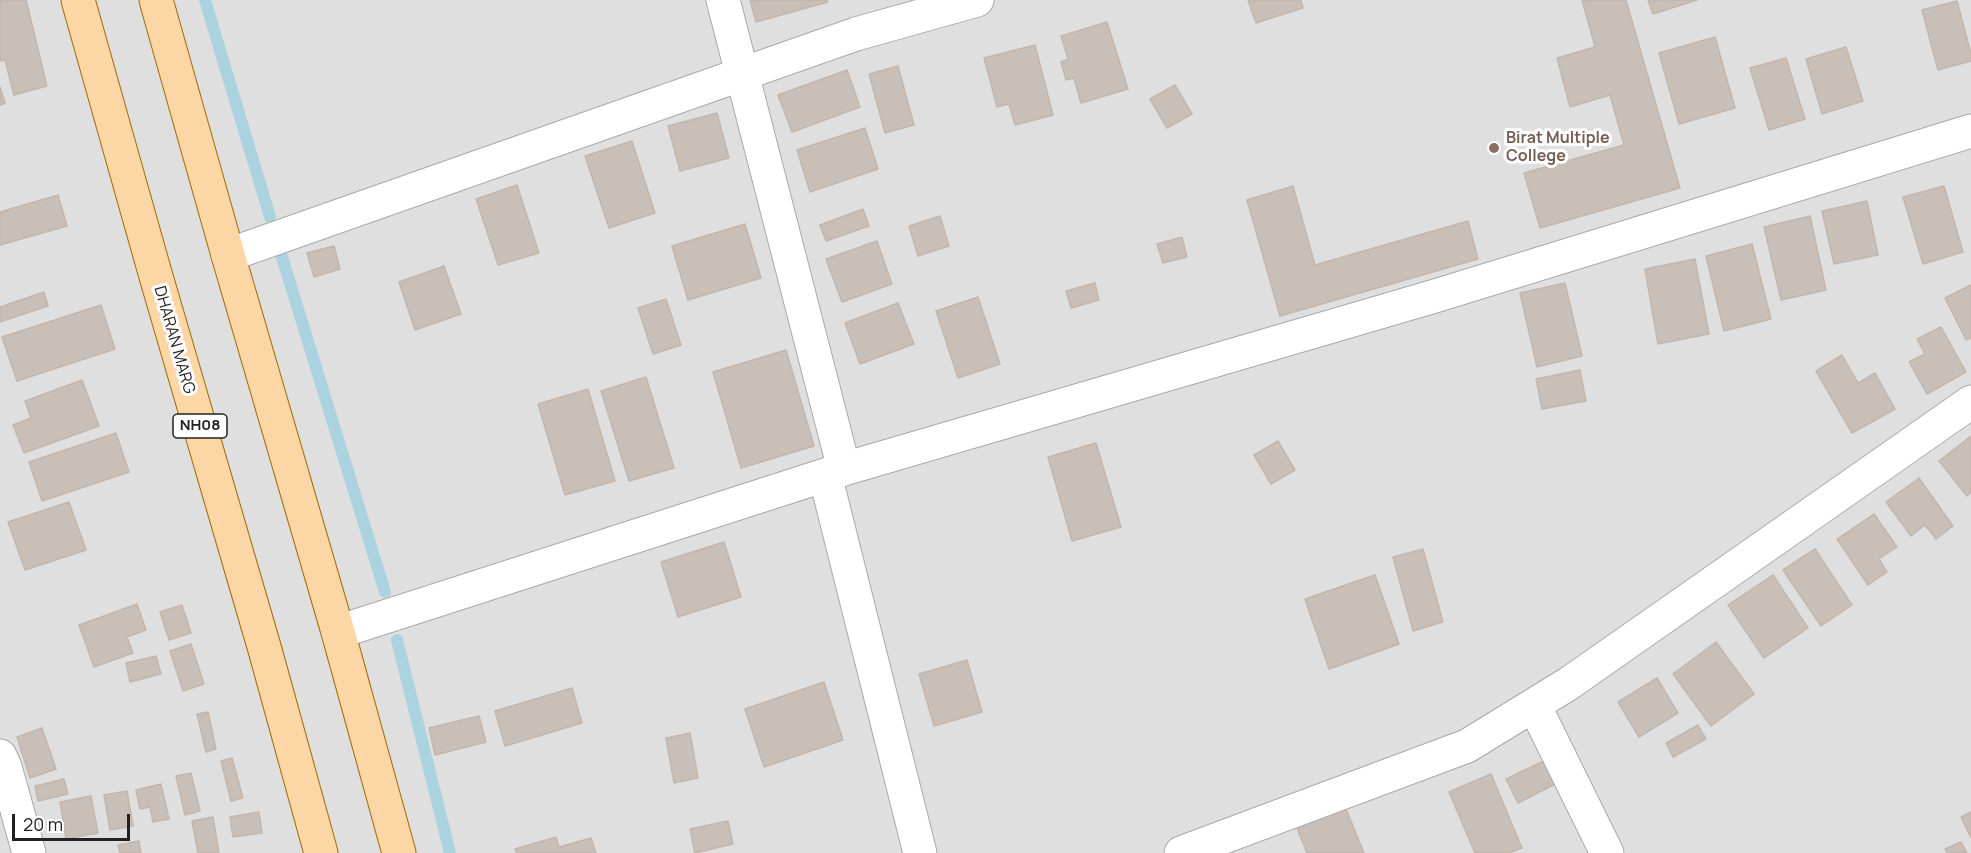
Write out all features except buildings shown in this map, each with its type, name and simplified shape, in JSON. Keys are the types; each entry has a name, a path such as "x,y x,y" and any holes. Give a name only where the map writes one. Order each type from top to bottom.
{"main road":[{"name":"DHARAN MARG","path":"78,0 321,853"},
{"path":"156,0 338,632 399,853"}],"street":[{"path":"723,0 743,74 920,853"},
{"path":"228,255 856,34 977,0"},
{"path":"338,632 834,472 1435,297 1971,131"},
{"path":"1181,853 1467,746 1568,684 1971,402"},
{"path":"1534,705 1607,853"},
{"path":"0,756 29,853"}],"shaded area":[{"path":"0,0 1971,0 1971,853 0,853"}],"waterway":[{"path":"205,0 270,217"},
{"path":"282,257 385,592"},
{"path":"397,640 450,853"}],"place":[{"name":"Birat Multiple College","path":"1494,148"}]}
